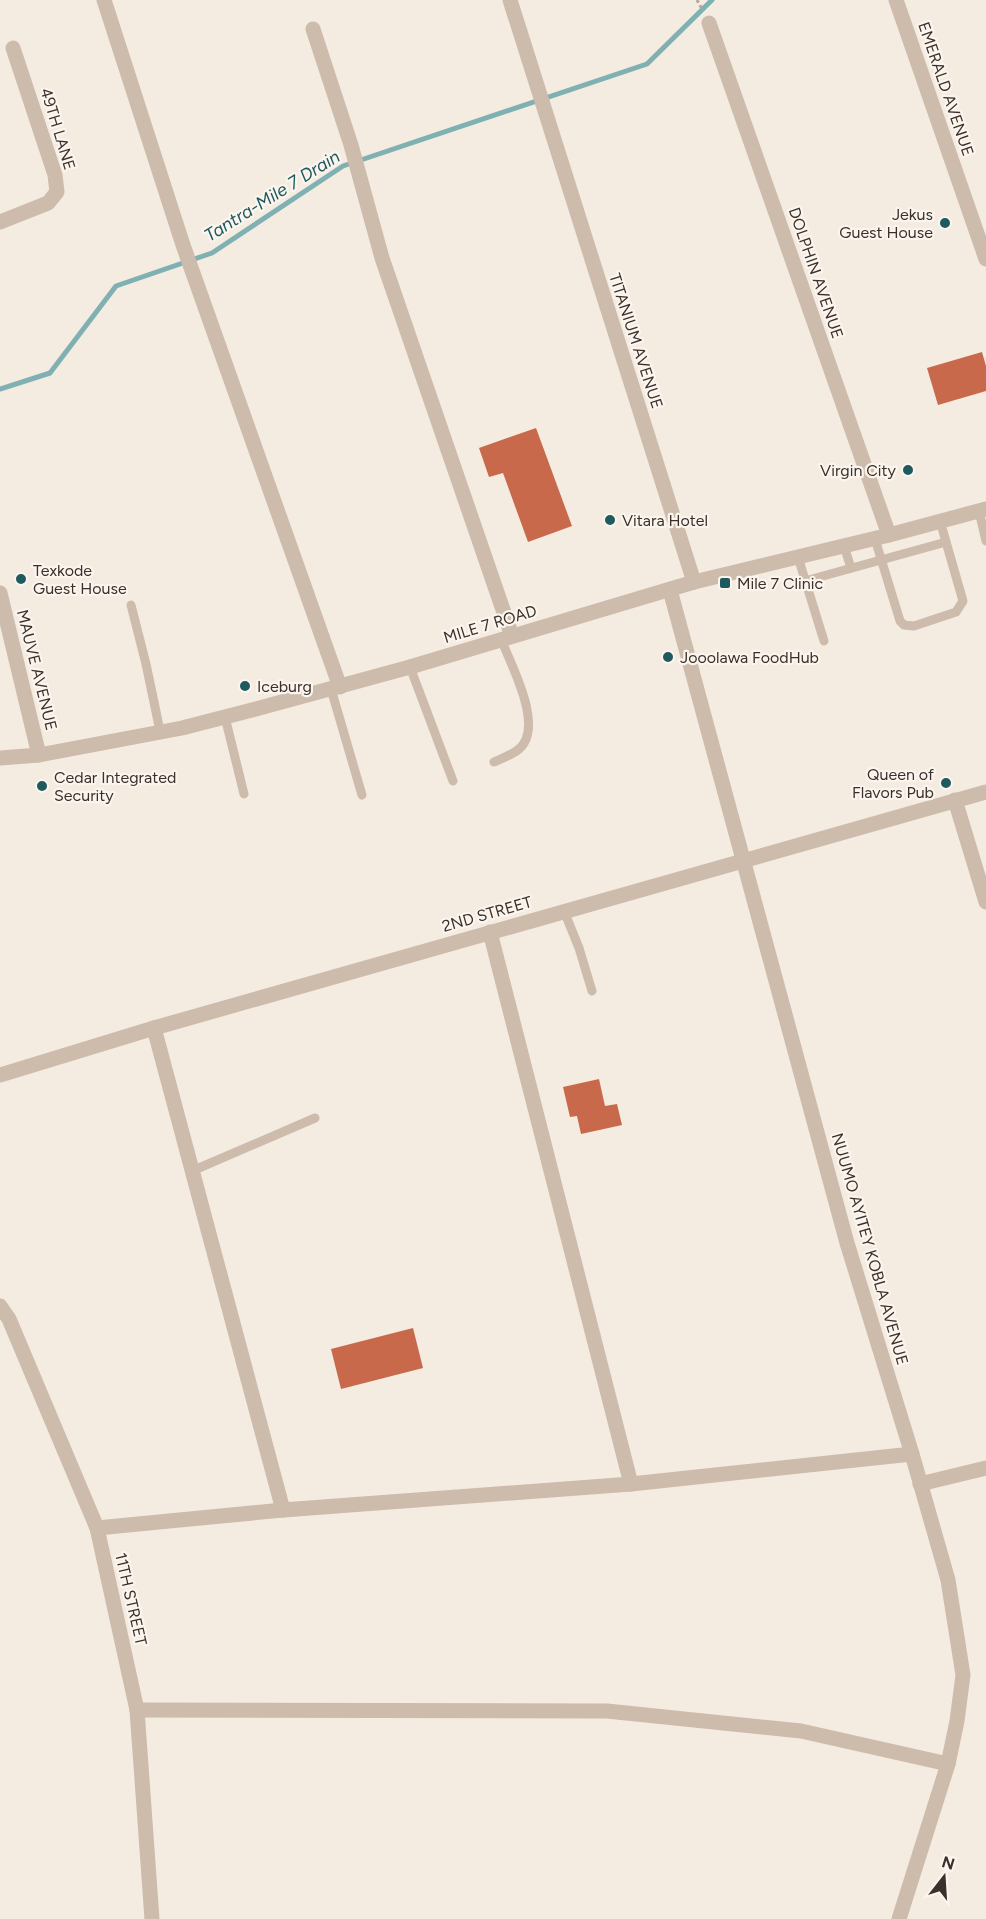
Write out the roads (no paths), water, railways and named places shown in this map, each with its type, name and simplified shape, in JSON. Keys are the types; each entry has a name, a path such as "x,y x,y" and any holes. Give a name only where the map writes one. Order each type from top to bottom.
{"street":[{"path":"104,0 191,269 335,688"},
{"name":"TITANIUM AVENUE","path":"510,0 694,582"},
{"name":"EMERALD AVENUE","path":"896,0 986,259"},
{"name":"DOLPHIN AVENUE","path":"709,23 882,537"},
{"path":"313,30 351,145 382,258 506,638"},
{"name":"49TH LANE","path":"0,222 48,203 57,192 55,175 13,48"},
{"name":"MILE 7 ROAD","path":"0,758 39,755 225,717 410,667 694,582 882,537 982,510"},
{"name":"NUUMO AYITEY KOBLA AVENUE","path":"670,590 847,1243 948,1580 963,1675 957,1721 948,1764 900,1919"},
{"name":"MAUVE AVENUE","path":"0,593 39,755"},
{"name":"2ND STREET","path":"0,1075 154,1028 986,792"},
{"path":"955,800 986,902"},
{"path":"490,932 631,1484"},
{"path":"154,1028 283,1510"},
{"name":"11TH STREET","path":"0,1306 9,1319 97,1528 137,1710 152,1919"},
{"path":"97,1528 283,1510 631,1484 912,1454"},
{"path":"920,1484 986,1468"},
{"path":"137,1710 607,1711 801,1731 948,1764"}],"lane":[{"path":"982,510 986,541"},
{"path":"882,537 881,559 900,621 904,625 914,626 956,612 963,601 940,521"},
{"path":"805,581 946,542"},
{"path":"844,546 851,568"},
{"path":"798,557 824,641"},
{"path":"131,605 160,731"},
{"path":"494,762 519,749 527,739 530,730 527,707 506,638"},
{"path":"410,667 453,781"},
{"path":"335,688 362,795"},
{"path":"225,717 244,794"},
{"path":"564,911 579,948 592,991"},
{"path":"192,1171 315,1118"}],"waterway":[{"name":"Tantra-Mile 7 Drain","path":"0,389 50,373 116,286 212,253 343,166 647,64 712,0"}],"place":[{"name":"Jekus Guest House","path":"945,223"},
{"name":"Virgin City","path":"908,470"},
{"name":"Vitara Hotel","path":"610,520"},
{"name":"Texkode Guest House","path":"21,579"},
{"name":"Mile 7 Clinic","path":"725,583"},
{"name":"Jooolawa FoodHub","path":"668,657"},
{"name":"Iceburg","path":"245,686"},
{"name":"Queen of Flavors Pub","path":"946,783"},
{"name":"Cedar Integrated Security","path":"42,786"}]}
